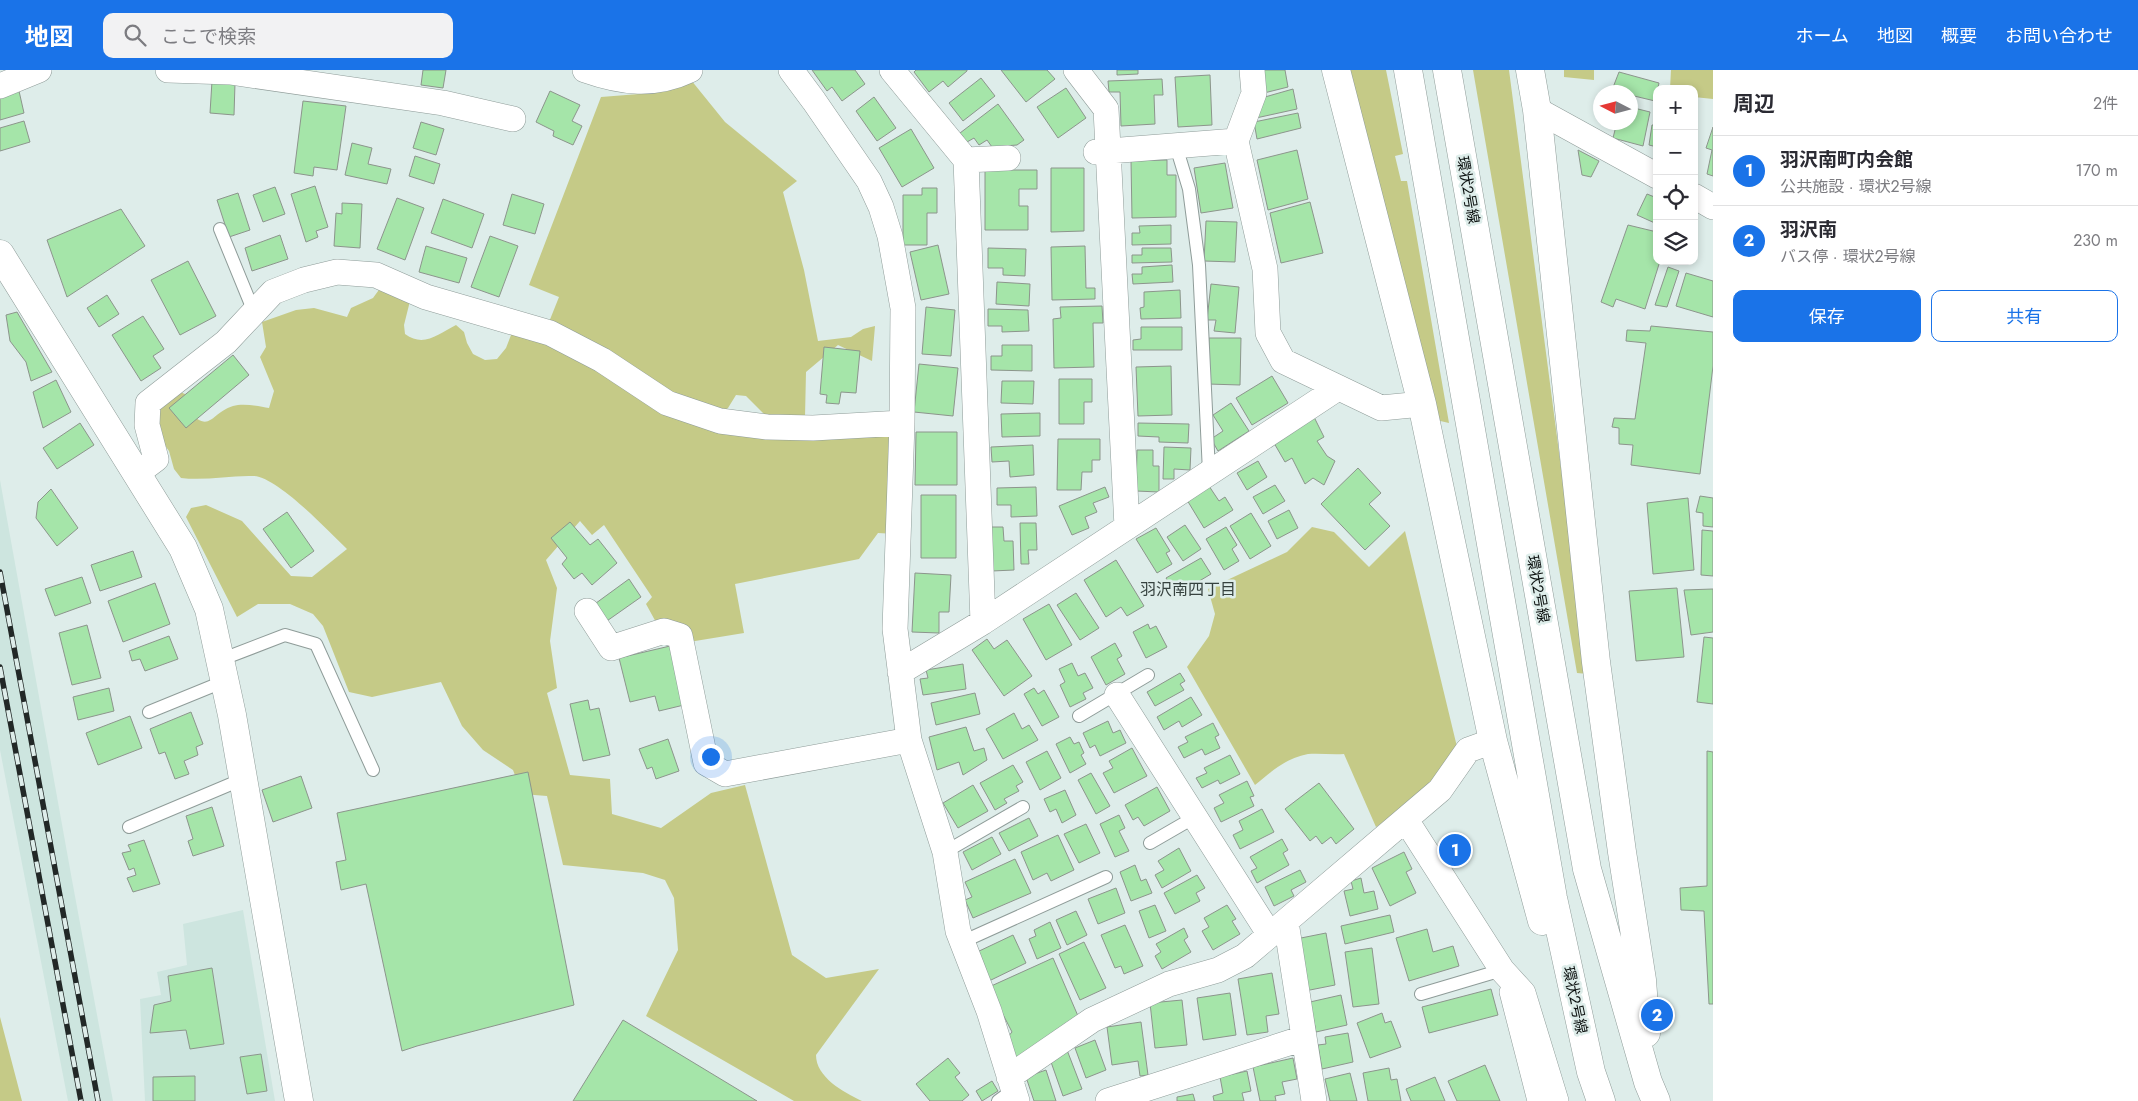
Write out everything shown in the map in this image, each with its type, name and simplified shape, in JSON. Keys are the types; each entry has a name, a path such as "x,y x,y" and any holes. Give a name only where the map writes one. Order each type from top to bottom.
{"main road":[{"path":"1336,70 1422,404 1493,742 1536,900 1591,1072"},
{"name":"環状2号線","path":"1408,70 1553,898 1591,1072 1601,1101"},
{"name":"環状2号線","path":"1447,70 1587,869 1652,1092"},
{"path":"1530,70 1537,110 1596,662 1642,980 1652,1092"},
{"path":"0,254 183,548 209,609 243,780 299,1101"}],"street":[{"path":"0,86 39,70"},
{"path":"168,70 230,72 443,103 513,119"},
{"path":"586,70 614,80 652,82 690,70"},
{"path":"791,70 870,181 890,236 903,308 902,423 895,629 908,740 945,852 958,931 989,1011 1009,1092 1092,1020 1169,984 1218,970 1245,956 1440,790 1468,750 1493,742"},
{"path":"892,70 966,160 982,622"},
{"path":"1076,70 1106,109 1102,152 1127,527"},
{"path":"1252,70 1254,93 1236,140 1265,269 1268,333 1283,360 1381,408 1422,404"},
{"path":"1537,110 1655,175"},
{"path":"1102,152 1236,140"},
{"path":"966,160 1008,158"},
{"path":"1698,198 1713,207"},
{"path":"136,474 156,459 147,425 148,403 226,342 273,292 304,280 337,272 376,276 426,297 550,333 602,360 667,402 720,421 767,427 813,428 902,423"},
{"path":"900,672 982,622 1338,388"},
{"path":"587,611 611,648 664,631 680,636 706,763 725,774 908,740"},
{"path":"1118,695 1195,817 1278,928 1304,1038 1314,1101"},
{"path":"1406,820 1508,977 1524,993 1556,1101"},
{"path":"1508,977 1509,992 1537,1101"},
{"path":"1108,1101 1304,1038"}],"lane":[{"path":"1176,146 1189,189 1199,265 1209,472"},
{"path":"220,229 254,312"},
{"path":"148,712 285,635 316,644 373,770"},
{"path":"1079,716 1118,695 1148,675"},
{"path":"129,827 243,780"},
{"path":"945,852 1023,807"},
{"path":"1150,843 1195,817"},
{"path":"962,942 1106,877"},
{"path":"1421,994 1508,977"}],"shaded area":[{"path":"0,480 113,1101 68,1101 0,750"},
{"path":"243,910 275,1101 145,1101 140,999 161,995 157,972 187,965 183,924"}],"green space":[{"path":"1345,70 1386,70 1403,154 1395,156 1401,181 1407,181 1449,423 1436,420"},
{"path":"1473,70 1509,70 1588,674 1577,673"},
{"path":"1564,70 1594,70 1594,80 1564,77"},
{"path":"1671,70 1713,70 1713,99 1698,97 1698,85 1670,85"},
{"path":"691,80 725,122 797,181 783,192 804,270 818,341 851,337 863,329 875,326 872,361 838,345 806,372 805,417 766,416 746,396 736,395 728,408 721,413 688,402 549,322 559,297 529,285 601,97 639,94"},
{"path":"381,287 410,301 404,325 405,334 418,340 425,340 456,325 464,332 473,354 485,360 497,359 506,348 513,330 558,346 652,404 898,431 895,534 878,533 859,559 735,584 744,633 689,642 657,624 646,604 652,597 604,525 592,535 580,521 546,560 557,588 550,641 557,688 547,693 570,775 610,779 612,814 661,828 711,793 745,785 792,955 826,978 879,969 816,1055 817,1063 821,1070 832,1083 862,1101 794,1101 646,1016 678,950 674,898 665,880 643,873 563,865 547,796 522,794 513,770 483,750 462,726 441,682 372,697 349,692 323,626 313,614 290,604 258,604 237,617 186,517 191,508 206,505 242,521 291,576 312,577 347,549 289,495 264,479 254,476 200,479 181,478 174,469 169,451 161,440 157,412 178,391 187,395 187,410 201,421 206,422 225,409 237,405 269,408 274,391 260,357 266,347 262,322 296,310 314,308 347,317 351,308 373,298"},
{"path":"1312,527 1334,532 1369,567 1405,531 1458,751 1431,784 1409,804 1376,827 1344,754 1308,754 1300,756 1280,766 1255,785 1187,667 1209,636 1215,614 1208,589 1287,552"},
{"path":"0,1017 22,1101 0,1101"}],"building":[{"path":"423,70 446,70 443,88 421,85"},
{"path":"812,70 855,70 865,84 842,101 832,87 827,91"},
{"path":"916,70 967,71 948,87 943,81 929,92 914,72"},
{"path":"1001,70 1047,70 1055,79 1026,102"},
{"path":"1117,70 1138,70 1138,74 1117,75"},
{"path":"1263,70 1285,70 1288,87 1264,93"},
{"path":"1619,72 1659,83 1659,85 1653,85 1653,101 1638,97 1638,85 1614,85"},
{"path":"1210,75 1212,125 1178,127 1175,77"},
{"path":"981,78 995,96 963,121 949,103"},
{"path":"1162,79 1163,95 1154,95 1155,124 1121,126 1120,92 1109,92 1108,81"},
{"path":"212,81 235,83 234,115 210,113"},
{"path":"1066,88 1086,118 1058,138 1037,107"},
{"path":"1293,89 1297,109 1256,118 1258,99"},
{"path":"19,91 24,113 0,120 0,95"},
{"path":"550,91 580,105 572,121 582,126 573,145 553,136 554,131 536,122"},
{"path":"874,97 896,128 877,141 856,111"},
{"path":"303,101 346,106 337,170 314,167 313,176 294,173"},
{"path":"998,104 1024,140 1017,145 992,147 987,140 979,145 974,138 967,142 960,133"},
{"path":"1638,109 1650,112 1643,146 1613,138 1615,130 1638,130"},
{"path":"1298,113 1301,128 1257,139 1254,122"},
{"path":"24,121 30,142 0,151 0,128"},
{"path":"421,122 444,129 436,155 413,148"},
{"path":"1652,125 1653,125 1653,146 1649,145"},
{"path":"1713,127 1713,176 1707,174 1712,150 1706,148"},
{"path":"911,129 934,168 902,187 879,148"},
{"path":"352,143 372,148 368,164 391,169 387,184 345,175"},
{"path":"1297,150 1308,199 1268,210 1257,160"},
{"path":"1578,150 1599,161 1591,177 1582,175"},
{"path":"415,156 440,164 434,184 409,176"},
{"path":"1167,160 1167,175 1176,175 1176,217 1132,218 1131,161"},
{"path":"1225,163 1233,208 1201,213 1194,168"},
{"path":"1051,168 1084,168 1084,231 1051,232"},
{"path":"985,170 1037,170 1037,189 1019,189 1019,206 1028,206 1028,230 985,230"},
{"path":"315,186 328,227 316,231 318,237 306,242 291,194"},
{"path":"275,187 285,214 263,222 253,195"},
{"path":"922,188 937,188 937,213 927,213 927,245 903,245 903,195 922,195"},
{"path":"238,193 250,230 229,237 217,200"},
{"path":"512,194 544,204 535,234 503,225"},
{"path":"1647,194 1653,196 1653,222 1637,215"},
{"path":"397,198 424,208 405,260 377,249"},
{"path":"443,199 484,214 472,248 431,233"},
{"path":"1310,202 1323,253 1281,263 1270,213"},
{"path":"342,203 362,204 360,248 334,246 336,213 342,214"},
{"path":"121,209 145,246 67,297 47,240"},
{"path":"1206,221 1237,222 1235,262 1204,261"},
{"path":"1171,225 1171,244 1132,245 1132,233 1140,233 1139,226"},
{"path":"1628,225 1653,231 1653,265 1659,265 1645,309 1616,299 1613,307 1601,302"},
{"path":"280,235 288,259 252,271 245,248"},
{"path":"490,236 518,246 499,297 471,287"},
{"path":"938,245 949,294 921,300 910,252"},
{"path":"426,246 467,258 459,283 419,272"},
{"path":"1085,246 1086,288 1095,288 1095,299 1052,300 1051,247"},
{"path":"988,248 1026,249 1025,276 1003,275 1003,268 988,268"},
{"path":"1142,248 1171,248 1172,262 1132,263 1132,255 1142,255"},
{"path":"188,261 216,316 180,335 151,280"},
{"path":"1172,265 1173,282 1133,284 1132,274 1142,274 1142,267"},
{"path":"1668,267 1679,271 1667,307 1655,305"},
{"path":"1686,273 1713,281 1713,317 1676,306"},
{"path":"997,282 1030,284 1029,306 996,304"},
{"path":"1211,284 1239,287 1235,333 1214,331 1216,320 1207,320"},
{"path":"1180,290 1181,318 1141,319 1140,308 1144,307 1144,292"},
{"path":"107,295 119,314 99,327 87,308"},
{"path":"1102,306 1103,323 1093,323 1094,367 1054,368 1053,319 1061,318 1060,307"},
{"path":"926,307 955,310 951,356 922,354"},
{"path":"988,309 1028,310 1029,331 1002,332 1002,326 988,326"},
{"path":"17,312 52,372 31,381 26,362 10,341 6,315"},
{"path":"143,316 164,349 153,356 161,368 141,381 112,335"},
{"path":"1651,326 1713,332 1713,366 1700,474 1631,465 1633,445 1619,444 1619,428 1612,427 1614,418 1635,419 1646,343 1626,341 1627,330 1650,331"},
{"path":"1141,327 1182,327 1182,350 1133,350 1133,340 1141,339"},
{"path":"1209,338 1241,338 1240,385 1208,384"},
{"path":"1002,345 1032,345 1032,371 991,370 991,356 1002,356"},
{"path":"824,347 860,351 856,393 841,392 839,404 826,403 827,395 820,394"},
{"path":"233,355 249,375 186,428 169,408"},
{"path":"919,364 958,368 953,416 914,412"},
{"path":"1171,366 1172,415 1138,416 1136,367"},
{"path":"1272,376 1288,403 1252,425 1236,398"},
{"path":"1059,379 1092,379 1092,402 1084,402 1084,424 1059,424"},
{"path":"56,380 71,412 43,428 33,392"},
{"path":"1002,381 1034,381 1033,404 1001,403"},
{"path":"1231,403 1249,431 1218,451 1211,439 1223,431 1213,415"},
{"path":"1040,413 1040,436 1002,437 1001,414"},
{"path":"1314,417 1324,437 1317,441 1327,456 1335,461 1324,485 1313,478 1305,484 1292,458 1285,462 1274,443"},
{"path":"80,423 94,445 57,469 43,448"},
{"path":"1138,423 1189,424 1188,443 1159,442 1159,437 1138,436"},
{"path":"916,432 957,432 957,485 915,485"},
{"path":"1058,439 1100,439 1100,460 1092,460 1092,472 1082,472 1081,490 1057,490"},
{"path":"1033,445 1034,475 1010,477 1009,461 992,462 991,447"},
{"path":"1164,447 1191,448 1190,470 1174,469 1174,479 1163,479"},
{"path":"1137,450 1153,450 1153,466 1159,466 1159,492 1136,491"},
{"path":"1258,461 1267,477 1247,490 1237,473"},
{"path":"1358,468 1381,493 1369,504 1390,526 1365,550 1321,504"},
{"path":"1275,485 1285,501 1263,514 1253,497"},
{"path":"1209,486 1219,501 1225,497 1233,510 1204,528 1187,500"},
{"path":"1036,487 1037,516 1011,517 1011,505 997,505 997,488"},
{"path":"1105,487 1109,497 1093,503 1097,512 1085,517 1089,528 1072,535 1059,506"},
{"path":"51,489 78,528 57,546 36,518 38,502"},
{"path":"921,495 956,495 956,558 921,558"},
{"path":"1700,496 1713,498 1713,527 1703,526 1703,513 1696,512"},
{"path":"1688,498 1694,570 1653,574 1647,503"},
{"path":"1289,510 1298,528 1277,539 1268,521"},
{"path":"287,512 314,551 291,568 263,529"},
{"path":"1251,513 1271,546 1250,559 1230,526"},
{"path":"570,522 590,545 598,539 617,563 592,585 582,573 574,579 562,564 567,558 551,538"},
{"path":"1020,523 1036,523 1037,550 1028,550 1029,564 1021,564"},
{"path":"1185,525 1201,549 1183,561 1167,537"},
{"path":"990,527 1003,527 1004,541 1013,541 1014,570 992,571"},
{"path":"1226,527 1237,545 1232,549 1239,561 1224,570 1206,539"},
{"path":"1156,528 1170,551 1166,553 1172,564 1157,573 1136,539"},
{"path":"1702,530 1713,531 1713,576 1701,575"},
{"path":"133,551 142,577 100,591 91,565"},
{"path":"1201,558 1211,574 1176,595 1166,578"},
{"path":"1116,560 1144,606 1127,616 1121,607 1106,617 1084,580"},
{"path":"915,573 951,575 949,612 939,612 939,633 912,632"},
{"path":"82,577 91,603 55,616 45,589"},
{"path":"629,579 641,597 604,623 592,606"},
{"path":"155,583 170,624 123,642 108,601"},
{"path":"1677,588 1684,657 1636,661 1629,591"},
{"path":"1713,589 1713,632 1691,635 1684,590"},
{"path":"1076,593 1099,628 1080,640 1057,605"},
{"path":"1049,604 1072,645 1046,660 1023,619"},
{"path":"1148,624 1150,629 1156,626 1167,647 1146,658 1133,632"},
{"path":"87,625 101,678 72,685 59,633"},
{"path":"169,636 178,659 145,671 140,659 132,661 129,651"},
{"path":"1704,637 1713,638 1713,704 1697,702"},
{"path":"987,639 994,649 1007,640 1032,676 1004,696 972,650"},
{"path":"1115,643 1122,656 1117,659 1125,674 1106,685 1091,657"},
{"path":"670,646 684,705 659,711 655,696 630,702 619,658"},
{"path":"1072,663 1078,676 1085,673 1093,688 1083,693 1086,699 1070,707 1060,685 1065,682 1059,669"},
{"path":"963,664 966,689 923,695 920,679 928,678 926,670"},
{"path":"1180,673 1185,681 1180,684 1184,690 1155,706 1147,692"},
{"path":"109,688 114,711 78,720 73,697"},
{"path":"1034,688 1038,694 1044,690 1059,717 1042,726 1024,694"},
{"path":"975,693 980,714 936,725 931,703"},
{"path":"1191,697 1202,715 1182,727 1179,721 1164,730 1157,717"},
{"path":"588,700 590,710 599,708 610,755 583,761 570,704"},
{"path":"191,712 203,744 196,747 198,755 184,761 189,774 175,779 165,752 159,754 150,729"},
{"path":"1014,713 1022,729 1029,725 1038,740 1003,759 986,729"},
{"path":"130,716 142,748 98,765 86,733"},
{"path":"1108,721 1113,733 1120,730 1126,743 1100,756 1095,745 1090,748 1083,733"},
{"path":"1213,723 1219,735 1215,737 1220,748 1205,755 1202,749 1184,758 1178,747 1188,742 1185,737"},
{"path":"966,727 974,751 984,748 987,760 963,775 959,762 937,770 929,737"},
{"path":"1070,737 1074,744 1079,742 1084,753 1081,755 1086,764 1070,773 1056,744"},
{"path":"668,739 679,771 656,779 652,767 647,769 639,749"},
{"path":"1132,748 1147,776 1114,793 1103,773 1113,768 1109,761"},
{"path":"1047,751 1061,778 1040,790 1026,762"},
{"path":"1707,751 1713,752 1713,1004 1709,1004 1704,911 1681,910 1680,888 1707,886"},
{"path":"1230,755 1240,774 1220,784 1218,780 1202,788 1196,778 1207,773 1204,768"},
{"path":"1013,765 1023,782 1016,786 1019,791 1004,799 1007,803 995,810 980,783"},
{"path":"528,772 574,1005 402,1051 366,884 341,890 336,862 346,860 337,813"},
{"path":"1091,773 1110,806 1096,814 1078,780"},
{"path":"301,776 312,808 273,822 262,790"},
{"path":"1247,781 1254,796 1250,797 1254,806 1221,822 1214,808 1224,803 1219,795"},
{"path":"1319,783 1354,829 1336,844 1331,837 1322,844 1316,836 1310,841 1285,809"},
{"path":"973,785 988,811 958,828 943,803"},
{"path":"1157,787 1170,811 1144,826 1138,817 1133,820 1125,805"},
{"path":"1065,790 1076,815 1062,823 1056,809 1050,812 1044,799"},
{"path":"212,807 224,846 193,856 188,841 193,839 186,816"},
{"path":"1262,809 1274,832 1240,849 1233,835 1243,830 1239,821"},
{"path":"1119,815 1125,828 1119,831 1129,851 1115,857 1100,824"},
{"path":"1029,818 1038,836 1009,851 999,833"},
{"path":"1086,824 1100,853 1079,863 1064,834"},
{"path":"1058,835 1074,870 1051,881 1047,873 1033,880 1021,852"},
{"path":"992,837 1001,854 972,870 963,852"},
{"path":"1282,839 1288,850 1283,853 1289,865 1257,883 1251,871 1257,868 1250,857"},
{"path":"144,840 160,884 133,892 127,878 136,875 134,868 129,870 122,853 131,851 128,845"},
{"path":"1179,848 1191,871 1162,888 1155,875 1164,870 1158,861"},
{"path":"1404,852 1412,869 1406,872 1416,893 1390,906 1372,868"},
{"path":"1015,859 1031,893 973,918 965,900 972,897 965,882"},
{"path":"1135,865 1141,881 1146,879 1152,893 1131,901 1120,872"},
{"path":"1300,870 1306,882 1291,890 1294,896 1274,906 1265,887"},
{"path":"1197,875 1205,888 1196,893 1200,901 1175,914 1164,893"},
{"path":"1361,878 1364,893 1374,891 1378,909 1350,916 1344,891 1353,889 1351,881"},
{"path":"1116,888 1125,913 1098,924 1088,899"},
{"path":"1155,905 1166,931 1149,938 1139,911"},
{"path":"1227,905 1236,919 1232,921 1240,934 1213,950 1202,931 1209,927 1204,918"},
{"path":"1076,911 1087,935 1067,945 1056,920"},
{"path":"1390,915 1394,932 1345,944 1341,926"},
{"path":"1050,922 1061,948 1037,959 1029,939 1036,936 1034,930"},
{"path":"1125,925 1143,966 1124,974 1121,966 1115,968 1101,935"},
{"path":"1184,928 1188,937 1184,940 1191,952 1162,969 1155,956 1161,952 1156,944"},
{"path":"1427,929 1433,952 1453,946 1459,966 1409,981 1396,938"},
{"path":"1326,933 1335,985 1305,991 1296,939"},
{"path":"1013,935 1026,963 989,981 975,953"},
{"path":"1084,942 1106,988 1080,1000 1059,954"},
{"path":"1372,948 1379,1004 1353,1007 1345,952"},
{"path":"1053,958 1078,1016 1017,1061 1007,1038 1012,1032 989,987"},
{"path":"212,968 224,1044 190,1049 186,1030 150,1033 154,1005 171,1001 168,976"},
{"path":"1272,973 1279,1014 1266,1016 1268,1032 1247,1035 1238,979"},
{"path":"1491,989 1498,1015 1429,1033 1422,1007"},
{"path":"1230,993 1236,1035 1203,1040 1197,998"},
{"path":"1341,995 1347,1025 1316,1032 1310,1002"},
{"path":"1182,1000 1187,1045 1155,1048 1150,1003"},
{"path":"1382,1013 1385,1023 1391,1021 1401,1047 1370,1058 1357,1023"},
{"path":"623,1020 757,1101 573,1101"},
{"path":"1141,1022 1148,1075 1140,1076 1138,1061 1112,1065 1107,1027"},
{"path":"1348,1033 1353,1062 1322,1069 1318,1045 1326,1044 1325,1037"},
{"path":"1095,1040 1106,1070 1086,1078 1075,1048"},
{"path":"1067,1050 1082,1089 1063,1096 1051,1062"},
{"path":"261,1054 267,1091 247,1094 240,1057"},
{"path":"948,1058 960,1073 955,1077 969,1095 962,1101 930,1101 916,1084"},
{"path":"1293,1058 1297,1079 1282,1082 1285,1094 1275,1096 1276,1101 1260,1101 1253,1067"},
{"path":"1485,1065 1500,1101 1457,1101 1448,1081"},
{"path":"1389,1068 1391,1080 1397,1079 1401,1101 1368,1101 1363,1073"},
{"path":"1046,1070 1056,1101 1034,1101 1026,1077"},
{"path":"1247,1071 1251,1091 1242,1093 1244,1101 1214,1101 1213,1096 1223,1093 1220,1077"},
{"path":"1350,1073 1357,1101 1330,1101 1325,1079"},
{"path":"195,1076 195,1101 153,1101 153,1077"},
{"path":"1435,1077 1445,1101 1411,1101 1406,1089"},
{"path":"992,1081 998,1091 982,1101 976,1091"},
{"path":"1193,1094 1195,1101 1177,1101 1177,1097"}],"railway":[{"path":"0,572 98,1101"},
{"path":"0,667 81,1101"}],"place":[{"name":"羽沢南町内会館","path":"1455,850"},
{"name":"羽沢南","path":"1657,1015"}],"district":[{"name":"羽沢南四丁目","path":"1188,589"}]}
